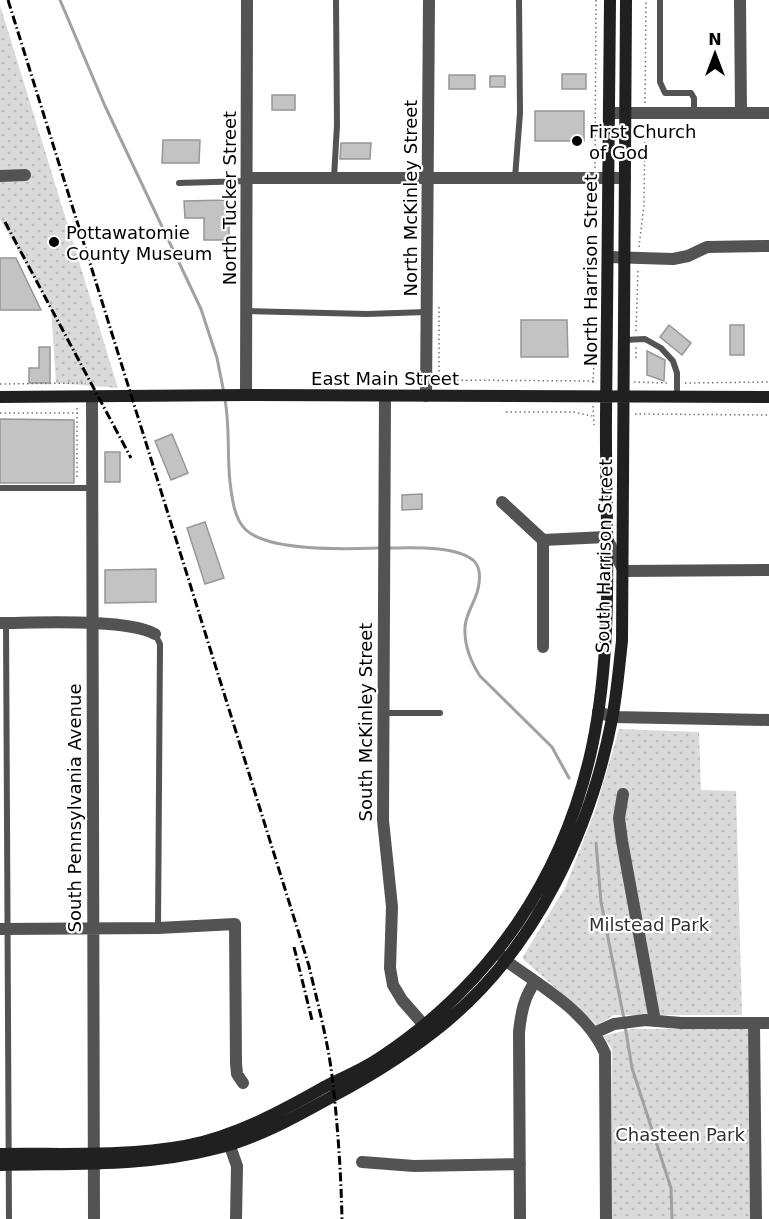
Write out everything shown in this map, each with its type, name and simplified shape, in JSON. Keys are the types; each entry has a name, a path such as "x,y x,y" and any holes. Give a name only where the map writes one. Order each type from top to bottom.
{"main road":[{"name":"North Harrison Street","path":"607,396 610,0"},
{"name":"North Harrison Street","path":"626,0 625,258 630,340 628,396"},
{"name":"South Harrison Street","path":"501,956 557,856 578,801 592,746 604,665 607,609 607,396"},
{"name":"South Harrison Street","path":"501,956 520,941 551,891 580,832 603,759 613,717 622,641 624,414 628,396"},
{"name":"East Main Street","path":"0,397 769,397"},
{"path":"5,1159 94,1158 228,1139 378,1059 428,1029 470,983 501,956"}],"street":[{"name":"North Tucker Street","path":"244,396 247,0"},
{"name":"North McKinley Street","path":"429,0 427,312 432,396"},
{"path":"740,0 741,113"},
{"path":"609,113 769,113"},
{"path":"0,176 25,176"},
{"path":"247,180 626,178"},
{"path":"608,257 673,259 688,256 707,247 769,246"},
{"name":"South McKinley Street","path":"385,396 383,832 392,907 390,968 393,985 402,1000 428,1029"},
{"name":"South Pennsylvania Avenue","path":"92,397 94,1219"},
{"path":"502,502 543,540 606,537 624,571 769,570"},
{"path":"543,540 543,647"},
{"path":"3,623 92,624 147,630 155,634"},
{"path":"598,712 613,717 769,720"},
{"path":"623,794 619,818 650,1021"},
{"path":"4,929 158,928 235,924 236,1063 237,1074 243,1083"},
{"path":"501,956 584,1019 605,1053 606,1219"},
{"path":"520,1219 519,1032 521,1011 528,992 535,982"},
{"path":"594,1033 614,1024 650,1021 769,1023"},
{"path":"754,1023 756,1219"},
{"path":"228,1139 237,1166 236,1219"},
{"path":"362,1162 414,1166 520,1164"}],"lane":[{"path":"334,178 337,125 336,0"},
{"path":"516,178 520,113 519,0"},
{"path":"660,0 660,82 665,93 691,93 694,98 694,113"},
{"path":"179,183 247,180"},
{"path":"246,311 367,314 427,312"},
{"path":"630,340 645,339 661,348 673,362 677,373 677,397"},
{"path":"0,488 92,488"},
{"path":"3,623 5,1159 9,1219"},
{"path":"155,634 160,644 158,928"},
{"path":"383,713 440,713"}],"path":[{"path":"636,361 630,340 644,205 646,0"},
{"path":"432,396 439,307"},
{"path":"77,383 77,479"},
{"path":"0,384 86,383"},
{"path":"628,396 635,383"},
{"path":"506,412 573,412 594,416 606,413"},
{"path":"0,413 92,413"},
{"path":"624,414 769,415"}],"green space":[{"path":"0,5 118,388 56,383 51,308 0,219"},
{"name":"Milstead Park","path":"619,729 699,732 701,790 736,791 742,1015 614,1015 597,1025 522,958 565,888 596,808"},
{"name":"Chasteen Park","path":"631,1029 748,1029 750,1219 612,1219 612,1049 603,1036"}],"building":[{"path":"562,74 586,74 586,89 562,89"},
{"path":"449,75 475,75 475,89 449,89"},
{"path":"490,76 505,76 505,87 490,87"},
{"path":"272,95 295,95 295,110 272,110"},
{"path":"535,111 584,111 584,141 535,141"},
{"path":"163,140 200,140 199,163 162,163"},
{"path":"341,143 371,143 370,159 340,159"},
{"path":"229,200 229,240 204,240 204,218 185,218 184,201"},
{"path":"0,258 16,258 41,310 0,310"},
{"path":"521,320 567,320 568,357 521,357"},
{"path":"669,325 691,343 682,355 660,337"},
{"path":"730,325 744,325 744,355 730,355"},
{"path":"39,347 50,347 50,383 29,383 29,368 39,368"},
{"path":"647,351 665,360 664,381 647,375"},
{"path":"0,419 74,420 74,483 0,483"},
{"path":"172,434 188,473 171,480 155,441"},
{"path":"105,452 120,452 120,482 105,482"},
{"path":"422,494 422,509 402,510 402,495"},
{"path":"205,522 224,578 205,584 187,528"},
{"path":"156,569 156,602 105,603 105,570"}],"waterway":[{"path":"60,0 105,106 201,309 217,358 224,393"},
{"path":"225,400 229,472 234,508 246,530 257,537 291,546 330,549 381,548"},
{"path":"387,548 445,550 466,556 476,563 479,575 478,589 465,627 471,659 480,676 552,747 569,778"},
{"path":"596,843 601,902 624,1019"},
{"path":"625,1026 632,1068 671,1188 672,1219"}],"railway":[{"path":"8,0 309,966 331,1069 338,1135 342,1219"},
{"path":"5,222 131,458"},
{"path":"294,947 312,1020"}],"place":[{"name":"First Church of God","path":"577,141"},
{"name":"Pottawatomie County Museum","path":"54,242"}]}
